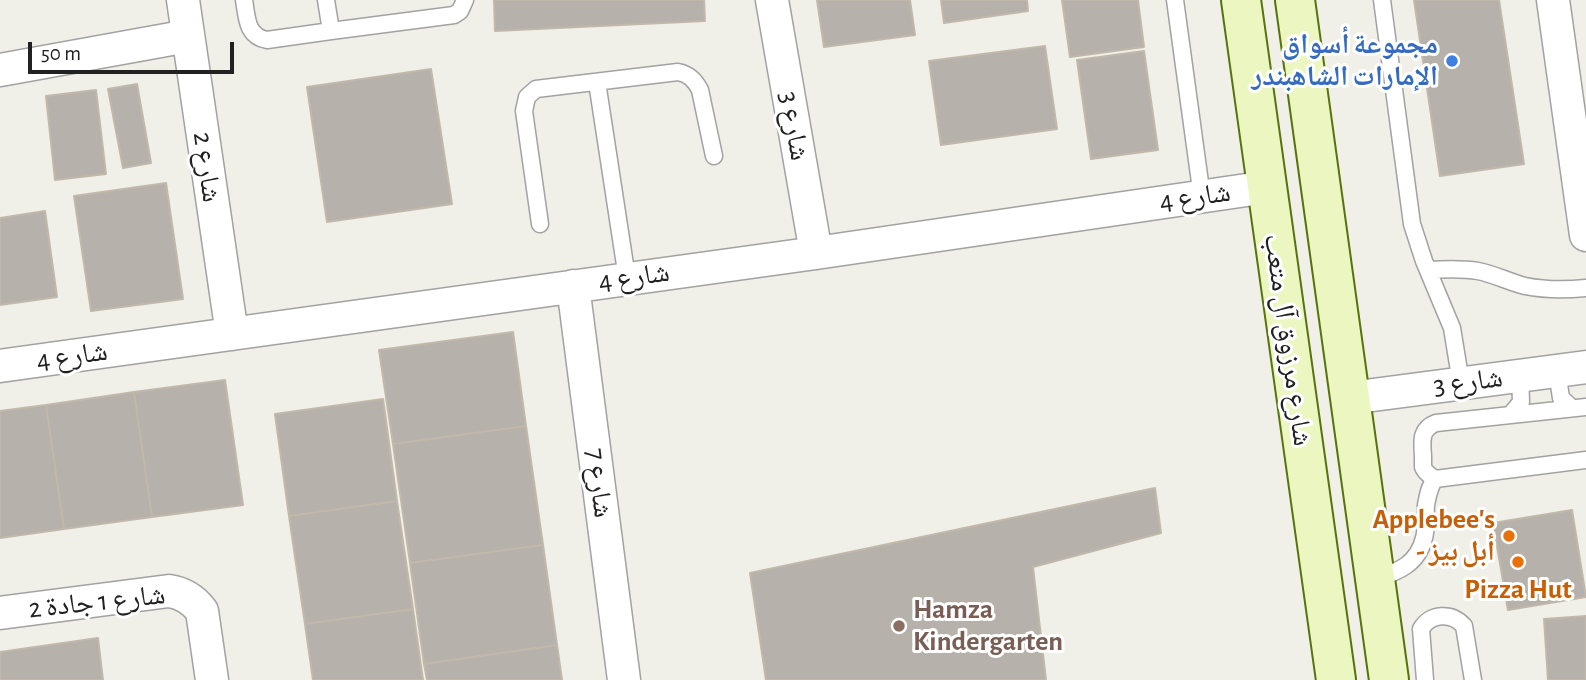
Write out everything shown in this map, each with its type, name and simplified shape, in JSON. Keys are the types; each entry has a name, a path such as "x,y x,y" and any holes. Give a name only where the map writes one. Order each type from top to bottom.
{"main road":[{"path":"1242,8 1253,24 1264,29 1277,29 1288,24 1298,5"},
{"name":"شارع مرزوق آل متعب","path":"1298,5 1308,100 1389,680"},
{"name":"شارع مرزوق آل متعب","path":"1242,8 1336,680"},
{"path":"1256,105 1263,94 1274,87 1287,86 1299,90 1308,100"}],"street":[{"name":"شارع 2","path":"183,0 232,334"},
{"name":"شارع 3","path":"772,0 816,253"},
{"path":"1553,0 1580,157 1586,232"},
{"path":"0,70 188,36"},
{"name":"شارع 4","path":"0,366 816,253 1267,187"},
{"name":"شارع 7","path":"573,286 624,680"},
{"name":"شارع 3","path":"1350,398 1572,369"},
{"name":"شارع 1 جادة 2","path":"0,613 178,592 196,603 202,611 212,680"}],"lane":[{"path":"244,0 252,34 258,39 267,40 454,15 460,11 465,0"},
{"path":"326,0 331,31"},
{"path":"1175,0 1202,197"},
{"path":"1382,0 1412,224 1451,328 1461,383"},
{"path":"540,224 524,111 527,97 536,89 678,72 685,74 697,83 700,90 714,156"},
{"path":"597,82 627,278"},
{"path":"1428,270 1478,271 1545,289 1586,288"},
{"path":"1572,369 1559,391 1561,398 1579,407"},
{"path":"1511,414 1521,402 1520,375"},
{"path":"1579,407 1429,425 1423,432 1423,467 1435,479 1586,460"},
{"path":"1375,579 1399,571 1410,564 1419,551 1425,537 1427,497 1435,479"},
{"path":"1425,680 1421,629 1434,617 1448,616 1454,617 1464,626 1473,680"}],"building":[{"path":"494,0 704,0 705,21 495,31"},
{"path":"817,0 910,0 915,35 824,47"},
{"path":"941,0 1027,0 1028,11 944,23"},
{"path":"1062,0 1138,0 1144,47 1070,57"},
{"path":"1414,0 1499,0 1524,164 1440,176"},
{"path":"1045,46 1057,129 941,145 929,61"},
{"path":"1144,51 1158,150 1091,159 1077,60"},
{"path":"431,69 452,204 327,222 307,87"},
{"path":"137,84 151,163 123,168 108,89"},
{"path":"96,90 106,174 55,180 46,96"},
{"path":"166,183 183,299 91,311 74,196"},
{"path":"45,211 57,297 0,305 0,218"},
{"path":"513,332 526,426 393,444 379,350"},
{"path":"225,380 243,505 152,517 134,392"},
{"path":"134,392 152,517 64,529 46,405"},
{"path":"383,399 397,501 289,516 275,414"},
{"path":"46,405 64,529 0,538 0,411"},
{"path":"526,426 543,545 410,563 393,444"},
{"name":"Hamza Kindergarten","path":"1155,488 1161,533 1033,567 1046,680 766,680 750,573"},
{"path":"397,501 413,609 305,624 289,516"},
{"path":"1572,510 1586,597 1508,610 1493,523"},
{"path":"543,545 557,645 424,664 410,563"},
{"path":"413,609 423,680 313,680 305,624"},
{"path":"1586,616 1586,680 1548,680 1544,619"},
{"path":"98,638 103,680 0,680 0,652"},
{"path":"557,645 562,680 427,680 424,664"}],"place":[{"name":"مجموعة أسواق الإمارات الشاهبندر","path":"1452,61"},
{"name":"Applebee's - أبل بيز","path":"1509,536"},
{"name":"Pizza Hut","path":"1518,562"},
{"name":"Hamza Kindergarten","path":"899,626"}]}
